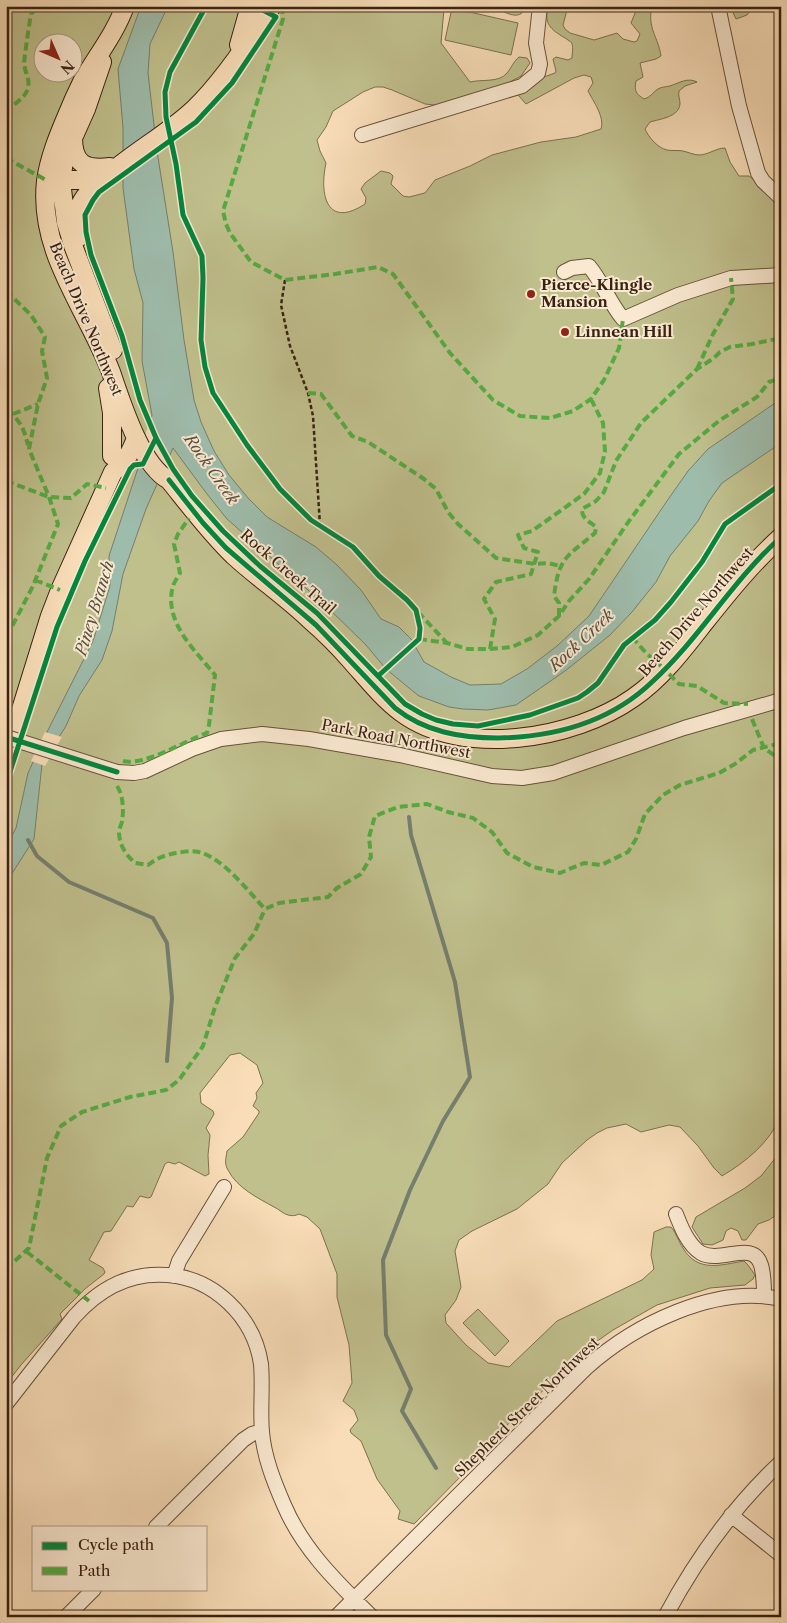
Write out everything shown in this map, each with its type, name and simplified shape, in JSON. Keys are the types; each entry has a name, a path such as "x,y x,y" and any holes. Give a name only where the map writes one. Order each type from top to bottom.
{"main road":[{"name":"Beach Drive Northwest","path":"125,6 110,38 82,82 68,112 52,156 54,180 74,248 137,417 142,438"},
{"path":"232,62 250,6"},
{"path":"91,291 78,238 78,212 85,197 118,165 183,118 205,98 272,6"},
{"name":"Beach Drive Northwest","path":"110,38 96,84 73,136 64,162 54,180 46,215 54,248 64,273 162,477 169,480 203,523 226,548 316,625 395,708 427,728 449,734 474,737 524,737 564,730 606,715 634,698 651,684 669,665 743,574 781,537"},
{"path":"73,136 74,150 82,164 100,168 118,165"},
{"path":"54,180 93,177 118,165"},
{"path":"95,335 111,402 112,464"},
{"path":"6,758 50,616 118,447 142,438"}],"street":[{"path":"362,134 522,86 538,73 540,64 536,44 540,6"},
{"path":"718,6 739,106 758,173 781,198"},
{"path":"564,272 572,268 589,266 599,279 613,307 623,319 678,295 731,278 781,275"},
{"name":"Park Road Northwest","path":"6,737 117,772 134,773 145,771 192,749 221,739 262,734 309,738 501,777 528,777 553,773 684,728 781,700"},
{"path":"174,1276 179,1261 224,1186"},
{"path":"676,1214 683,1230 694,1246 701,1252 714,1257 744,1252 754,1256 760,1263 764,1296"},
{"path":"6,1404 74,1317 98,1294 114,1285 132,1278 156,1274 195,1281 215,1292 236,1310 255,1341 261,1365 262,1432 272,1475 292,1523 323,1567 372,1617"},
{"name":"Shepherd Street Northwest","path":"336,1617 586,1368 612,1347 647,1325 677,1312 711,1302 764,1296 781,1299"},
{"path":"157,1526 243,1440 252,1434 262,1432"},
{"path":"665,1617 701,1556 731,1515 753,1489 781,1462"},
{"path":"731,1515 781,1555"},
{"path":"66,1617 93,1590"}],"path":[{"path":"285,280 281,305 290,346 308,393 313,416 320,525"},
{"path":"311,520 327,530"}],"green space":[{"path":"6,6 447,6 444,9 441,43 470,82 500,78 507,73 519,57 527,58 530,63 521,76 506,84 444,106 425,104 392,90 375,87 363,92 333,111 326,127 317,140 326,163 324,175 325,197 334,210 342,213 352,211 365,204 366,198 361,189 365,183 381,171 390,173 393,176 391,184 403,196 409,197 425,193 435,180 492,155 541,142 576,137 601,129 600,114 588,91 593,83 591,77 584,75 574,78 526,104 518,95 541,78 555,73 553,59 556,57 568,60 572,58 573,48 571,42 555,32 549,25 547,17 548,6 568,6 563,25 570,33 594,40 617,33 623,39 634,42 637,41 640,34 631,23 638,6 652,6 652,27 661,56 640,63 643,77 636,81 636,92 644,99 660,88 687,80 697,82 685,86 679,91 679,108 673,115 650,122 645,129 649,136 657,145 664,149 697,155 725,148 730,162 739,176 749,176 758,183 781,186 781,1116 764,1143 740,1164 722,1176 680,1127 669,1125 641,1132 626,1124 607,1128 597,1133 562,1163 548,1184 517,1209 472,1231 459,1240 455,1251 461,1287 456,1300 445,1315 446,1323 466,1345 488,1363 509,1367 557,1321 642,1280 654,1269 651,1255 654,1232 666,1227 671,1227 683,1248 695,1261 703,1264 718,1265 744,1261 755,1275 745,1285 710,1288 657,1305 613,1330 586,1349 500,1432 466,1471 414,1524 398,1519 400,1511 377,1479 361,1441 350,1430 358,1420 354,1410 343,1401 352,1383 349,1345 337,1297 337,1274 320,1229 307,1217 299,1214 294,1216 286,1214 248,1192 237,1182 227,1168 227,1151 243,1137 259,1113 253,1106 257,1098 256,1093 263,1083 257,1065 240,1053 230,1055 200,1093 201,1103 213,1111 214,1114 206,1128 210,1135 209,1174 205,1176 179,1162 175,1164 168,1162 165,1164 151,1197 140,1196 133,1207 127,1206 111,1231 104,1232 89,1260 103,1268 104,1274 86,1288 60,1314 62,1319 6,1384"},
{"path":"479,6 527,6 521,14 514,15 497,9"},
{"path":"730,6 754,6 747,15 736,19"},
{"path":"452,8 518,23 511,55 445,40"},
{"path":"781,1151 781,1202 776,1215 758,1224 746,1240 742,1240 738,1231 731,1228 726,1231 723,1240 712,1245 703,1244 692,1227 696,1217 745,1188 761,1176"},
{"path":"478,1309 509,1341 495,1356 463,1323"}],"water":[{"name":"Rock Creek","path":"141,6 168,6 150,44 148,73 157,151 173,252 184,340 194,400 201,422 214,451 229,475 248,498 267,517 316,547 337,565 361,590 381,619 399,627 411,639 424,662 470,685 501,684 527,669 557,646 589,616 688,471 708,449 781,399 781,443 722,483 698,521 670,556 656,582 632,612 610,635 565,671 516,705 488,710 449,707 419,696 386,669 366,645 325,605 227,519 173,448 146,509 123,574 112,631 102,660 79,696 66,726 42,764 34,839 6,883 6,847 16,828 28,773 93,641 110,586 109,556 139,465 152,415 142,361 143,303 134,269 123,188 123,128 118,69"}],"pier":[{"path":"157,127 160,152 120,180 120,153"},
{"path":"150,419 170,460 160,485 146,468 136,466"},
{"path":"45,732 62,737 45,766 31,761"}],"waterway":[{"path":"409,817 411,835 455,982 470,1077 443,1121 410,1190 383,1260 386,1335 411,1389 402,1411 436,1468"},
{"path":"28,840 37,856 69,882 153,918 167,943 172,998 167,1061"}],"marked path":[{"path":"6,113 27,91 28,82 24,64 29,23 31,14 40,6"},
{"path":"282,6 283,19 223,211 230,233 251,262 285,280 378,267 393,274 450,353 493,400 520,416 550,418 573,411 591,399 604,380 619,348 623,319"},
{"path":"6,158 46,180"},
{"path":"697,369 713,334 733,299 731,278"},
{"path":"6,291 31,315 45,337 42,351 47,378 38,404 29,449 58,524 33,586 6,638"},
{"path":"559,616 559,603 554,596 562,565 571,553 595,533 596,527 584,517 582,509 596,501 604,492 616,461 641,423 697,369 720,352 730,347 781,338"},
{"path":"419,639 447,643 468,649 490,649 512,647 538,635 559,616 569,601 589,579 679,454 720,420 757,397 769,382 781,378"},
{"path":"308,393 321,394 352,436 368,442 436,489 448,512 458,524 496,558 560,566"},
{"path":"490,649 495,619 484,599 496,582 531,574 538,552 524,548 518,535 532,531 584,494 600,473 605,451 603,423 591,399"},
{"path":"13,414 38,404"},
{"path":"6,411 21,425 28,445"},
{"path":"6,481 49,497 71,498 87,484 106,488"},
{"path":"123,761 143,760 207,733 215,675 183,635 173,612 171,599 174,584 180,573 174,544 178,534 189,518"},
{"path":"35,580 60,590"},
{"path":"418,612 447,643"},
{"path":"632,637 661,666"},
{"path":"669,674 679,684 697,686 724,703 748,704"},
{"path":"752,719 764,748 781,760"},
{"path":"117,786 121,794 123,807 122,822 119,829 120,841 126,853 135,863 148,865 168,855 188,851 208,855 226,868 265,909 279,903 328,897 337,888 361,874 371,857 369,837 375,816 398,807 427,804 448,812 473,818 492,832 507,853 533,867 560,873 584,863 601,865 628,852 636,839 645,814 663,795 680,785 719,773 735,764 753,750 781,743"},
{"path":"6,1269 29,1248 47,1158 61,1126 82,1112 130,1097 166,1090 179,1080 203,1046 215,1007 235,958 254,934 265,909"},
{"path":"27,1252 89,1301"}],"cycle path":[{"path":"206,6 170,72 165,92 166,117 176,164 183,215 202,256 201,340 205,367 213,393 247,445 280,489 311,520 353,547 379,576 416,610 420,628 419,639 378,676"},
{"name":"Rock Creek Trail","path":"255,6 276,17 232,83 196,122 99,192 85,215 86,232 91,255 122,336 140,400 156,438 173,469 192,496 223,531 260,566 317,613 405,704 436,720 453,724 478,726 530,715 578,698 598,683 624,645 655,620 671,602 702,562 725,524 781,484"},
{"path":"6,784 57,627 85,561 130,469 134,465 143,464 156,438"},
{"path":"169,480 203,523 226,548 316,625 395,708 431,728 471,737 519,737 561,730 581,725 600,717 636,696 686,647 747,572 781,537"},
{"path":"6,737 117,772"}],"place":[{"name":"Pierce-Klingle Mansion","path":"531,294"},
{"name":"Linnean Hill","path":"565,332"}],"water label":[{"name":"Piney Branch","path":"94,608"}]}
